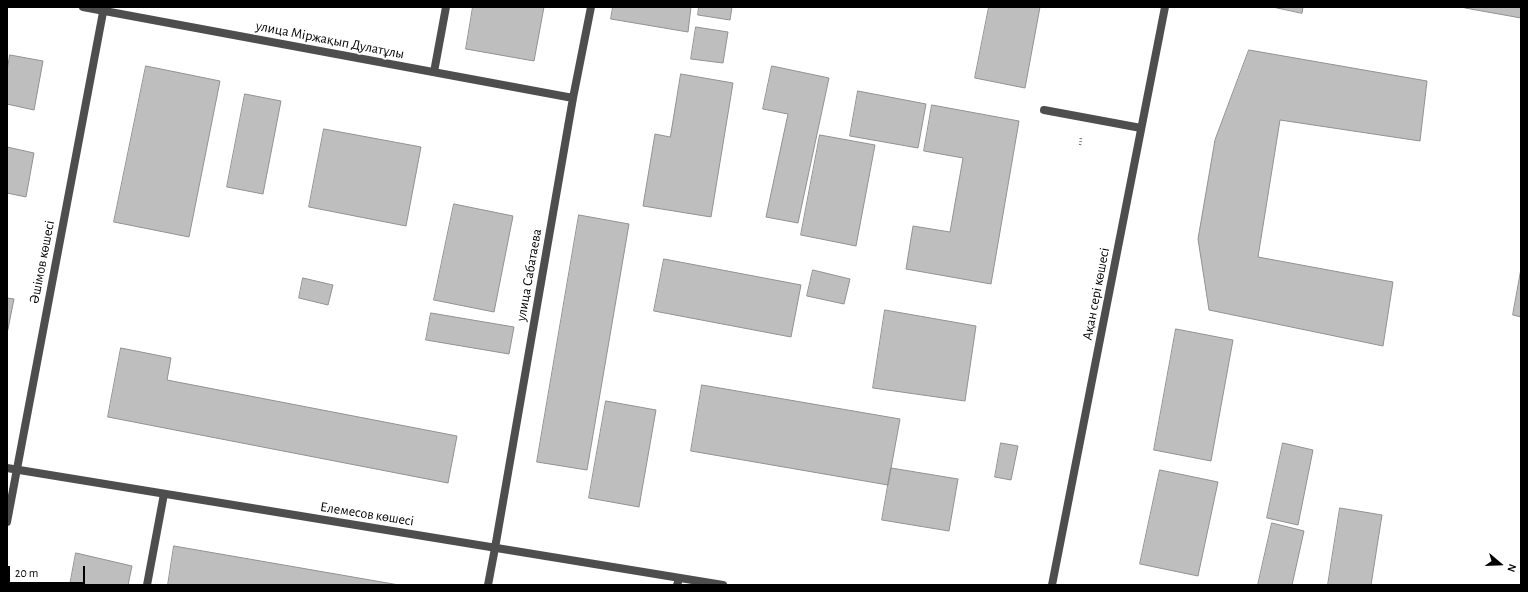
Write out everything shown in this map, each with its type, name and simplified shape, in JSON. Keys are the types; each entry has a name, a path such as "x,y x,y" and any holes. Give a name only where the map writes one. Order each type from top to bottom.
{"street":[{"name":"улица Міржақып Дулатұлы","path":"83,7 104,9 573,98"},
{"path":"434,72 446,7"},
{"name":"улица Сабатаева","path":"488,585 573,98 591,7"},
{"name":"Ақан сері көшесі","path":"1052,585 1165,7"},
{"name":"Әшімов көшесі","path":"7,522 104,9"},
{"path":"1044,110 1141,128"},
{"name":"Елемесов көшесі","path":"7,468 495,548 678,582 723,585"},
{"path":"147,585 164,494"}],"path":[{"path":"1080,145 1081,137"}],"building":[{"path":"473,7 544,7 534,61 466,49"},
{"path":"613,7 691,7 688,32 611,19"},
{"path":"699,7 732,7 730,20 698,15"},
{"path":"989,7 1040,7 1025,88 975,78"},
{"path":"1273,7 1303,7 1302,13"},
{"path":"1521,7 1521,18 1465,8"},
{"path":"696,27 728,32 723,63 691,59"},
{"path":"1249,50 1427,81 1420,141 1280,120 1258,257 1393,282 1383,346 1209,310 1198,239 1215,140"},
{"path":"10,55 43,61 34,110 7,104 7,72"},
{"path":"146,66 220,81 189,237 114,222"},
{"path":"772,66 829,78 798,223 766,217 788,114 763,109"},
{"path":"681,74 733,83 711,217 643,206 655,134 670,137"},
{"path":"858,91 926,104 918,148 850,136"},
{"path":"245,94 281,101 263,194 227,187"},
{"path":"932,105 1019,121 991,284 906,269 913,226 950,232 963,158 924,151"},
{"path":"324,129 421,147 406,226 309,207"},
{"path":"820,135 875,145 856,246 801,235"},
{"path":"7,147 34,153 26,197 7,193"},
{"path":"454,204 513,216 494,312 434,300"},
{"path":"579,215 629,224 587,470 537,462"},
{"path":"664,259 801,285 791,337 654,311"},
{"path":"1521,269 1521,317 1513,315"},
{"path":"813,270 850,279 844,304 807,296"},
{"path":"303,278 333,285 328,305 299,298"},
{"path":"7,298 14,299 7,334"},
{"path":"885,310 976,326 965,401 873,388"},
{"path":"431,313 514,327 509,354 426,340"},
{"path":"1176,329 1233,340 1211,461 1154,450"},
{"path":"121,348 171,358 167,380 457,436 448,483 108,417"},
{"path":"702,385 900,419 888,485 691,451"},
{"path":"606,401 656,410 639,507 589,498"},
{"path":"1001,443 1018,446 1011,480 995,477"},
{"path":"1283,443 1313,450 1298,525 1267,518"},
{"path":"891,468 958,479 949,531 882,520"},
{"path":"1160,470 1218,482 1198,576 1140,564"},
{"path":"1340,508 1382,515 1371,585 1328,585"},
{"path":"1272,523 1304,531 1292,585 1258,585"},
{"path":"174,546 399,585 168,585"},
{"path":"76,553 132,566 128,585 70,585"}]}
